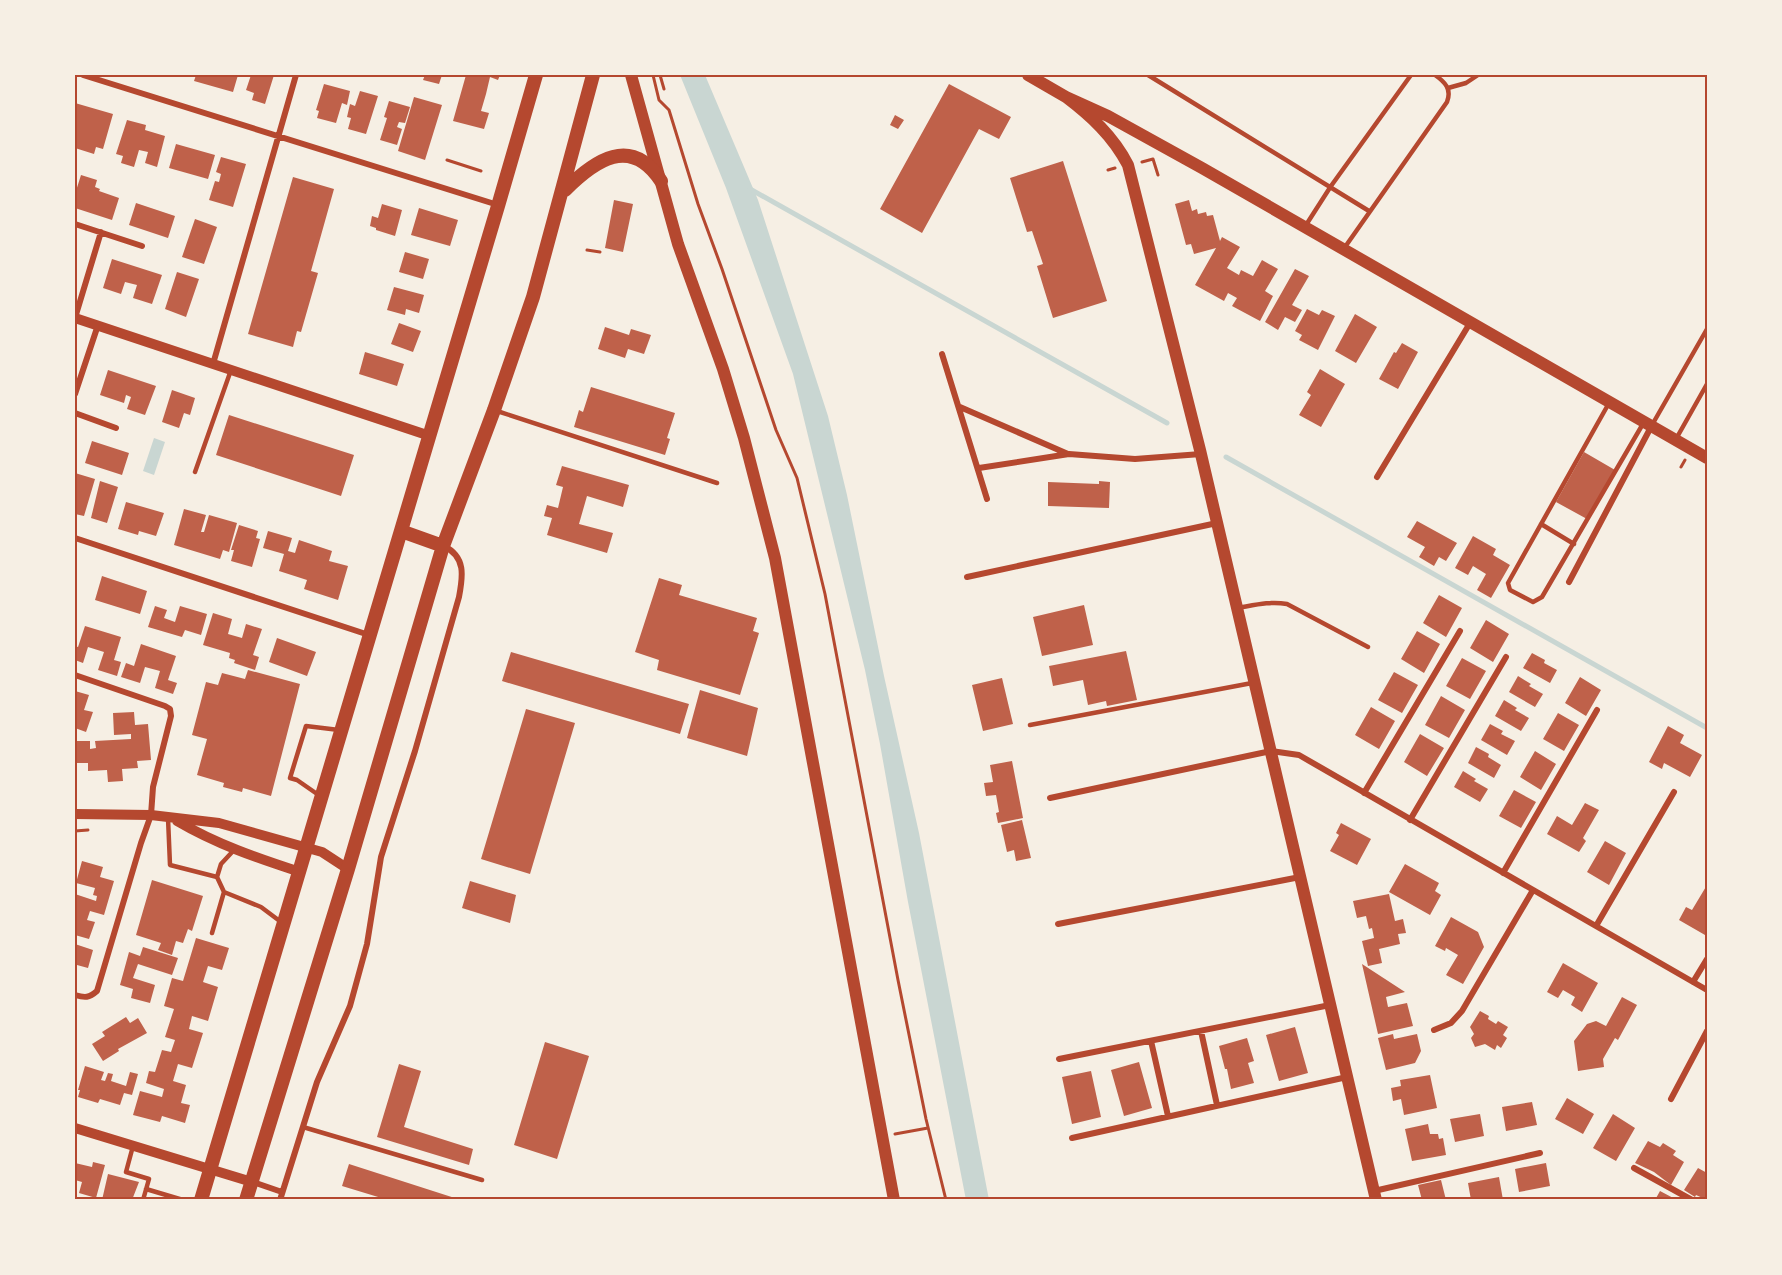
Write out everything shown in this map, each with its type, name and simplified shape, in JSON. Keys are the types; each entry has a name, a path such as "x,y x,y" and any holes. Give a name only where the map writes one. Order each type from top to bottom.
{"main road":[{"path":"201,1200 536,75"},
{"path":"246,1200 348,869 443,546 533,297 593,75"},
{"path":"631,75 678,244 723,369 744,438 775,558 894,1200"},
{"path":"1028,75 1066,97 1108,116 1707,458"},
{"path":"1066,97 1105,130 1128,165 1194,425 1375,1195"},
{"path":"563,191 590,167 606,159 619,156 631,156 640,160 655,172 661,181"},
{"path":"401,531 443,546"}],"street":[{"path":"83,75 498,206"},
{"path":"213,364 296,75"},
{"path":"75,224 142,246"},
{"path":"101,232 75,318 429,436"},
{"path":"1377,477 1470,323"},
{"path":"75,394 98,325"},
{"path":"942,354 987,499"},
{"path":"960,407 1069,454"},
{"path":"75,413 116,428"},
{"path":"1569,582 1648,424"},
{"path":"979,468 1069,454 1135,459 1200,452"},
{"path":"967,577 1217,523"},
{"path":"75,538 369,635"},
{"path":"280,1200 316,1082 350,1006 367,944 381,856 415,751 459,597 462,565 453,552 443,546"},
{"path":"1364,793 1460,631"},
{"path":"1410,820 1506,657"},
{"path":"75,675 165,706 170,709 171,716 153,787 151,815 97,991 84,998 75,995"},
{"path":"1503,873 1597,710"},
{"path":"1050,798 1270,751 1299,755 1707,990"},
{"path":"1596,926 1674,792"},
{"path":"75,814 151,815 219,823 322,852 348,869"},
{"path":"171,818 234,850 300,872"},
{"path":"1058,924 1300,877"},
{"path":"1434,1030 1451,1023 1462,1011 1533,890"},
{"path":"1693,982 1707,959"},
{"path":"1059,1059 1330,1005"},
{"path":"1201,1031 1217,1106"},
{"path":"1671,1099 1707,1031"},
{"path":"1152,1041 1168,1116"},
{"path":"1072,1138 1347,1076"},
{"path":"75,1128 282,1192"},
{"path":"1375,1195 1540,1153"},
{"path":"1634,1168 1692,1200"}],"lane":[{"path":"1148,75 1369,211"},
{"path":"1305,228 1331,186 1412,75"},
{"path":"1343,250 1447,102 1448,88 1444,81 1435,75"},
{"path":"1448,88 1466,83 1478,75"},
{"path":"1610,402 1508,583 1510,590 1533,602 1542,597 1707,329"},
{"path":"195,472 231,370"},
{"path":"1676,441 1707,384"},
{"path":"494,410 717,483"},
{"path":"1541,524 1574,544"},
{"path":"1237,608 1264,603 1287,604 1368,647"},
{"path":"1030,725 1254,682"},
{"path":"322,797 297,780 290,778 306,726 341,731"},
{"path":"171,818 170,865 217,877"},
{"path":"212,933 224,892 217,877 221,864 234,850"},
{"path":"224,892 261,907 284,925"},
{"path":"303,1127 482,1180"},
{"path":"133,1146 126,1172 149,1179 143,1200"},
{"path":"146,1189 183,1200"}],"path":[{"path":"653,75 659,100 669,110 698,204 776,430 797,478 825,594 898,980 926,1119 946,1200"},
{"path":"660,75 664,89"},
{"path":"447,160 481,171"},
{"path":"587,250 600,252"}],"shaded area":[{"path":"680,75 705,75 758,200 828,416 919,833 989,1200 966,1200 865,670 793,374 726,188"},
{"path":"154,438 165,442 154,475 143,471"}],"building":[{"path":"196,75 238,75 233,92 194,81"},
{"path":"251,75 274,75 265,104 252,100 254,93 246,90"},
{"path":"425,75 442,75 439,84 423,80"},
{"path":"466,75 500,75 498,80 490,77 481,111 489,113 484,129 453,121"},
{"path":"324,84 350,91 347,105 342,103 336,123 317,118 319,111 316,110"},
{"path":"949,84 1011,117 999,139 979,129 922,233 880,209"},
{"path":"360,91 378,96 366,134 348,129 351,118 347,117 350,104 355,106"},
{"path":"414,97 442,105 425,160 398,151"},
{"path":"389,101 410,107 405,123 399,122 397,127 402,129 397,145 380,140 387,118 384,117"},
{"path":"75,103 113,114 103,149 96,147 94,154 75,148"},
{"path":"895,115 904,120 898,129 890,125"},
{"path":"127,120 146,125 145,130 165,136 157,167 145,163 148,152 139,150 134,167 121,163 123,156 116,154"},
{"path":"176,144 215,155 208,179 169,168"},
{"path":"221,157 246,164 233,207 209,200 215,181 219,182 221,174 216,172"},
{"path":"1063,161 1107,301 1053,318 1037,266 1043,264 1032,231 1027,232 1010,178"},
{"path":"81,175 97,180 95,187 100,189 99,191 119,198 112,220 75,208 75,194"},
{"path":"293,177 334,189 311,271 318,273 301,332 297,331 293,347 248,334"},
{"path":"614,200 633,204 623,252 605,248"},
{"path":"1189,200 1192,211 1197,209 1198,214 1206,212 1207,216 1213,215 1220,241 1222,237 1240,247 1227,268 1239,275 1241,270 1253,276 1262,260 1278,269 1265,291 1273,296 1260,321 1232,306 1237,298 1228,293 1224,301 1195,285 1216,248 1194,254 1191,244 1186,245 1175,204"},
{"path":"136,203 175,216 168,238 129,225"},
{"path":"382,204 402,210 395,236 370,226 372,216 378,218"},
{"path":"419,208 458,220 450,246 411,235"},
{"path":"195,219 217,227 204,264 182,257"},
{"path":"405,252 429,259 423,279 399,272"},
{"path":"112,259 162,275 152,304 133,298 137,285 125,282 121,294 103,288"},
{"path":"1295,269 1309,276 1292,305 1302,310 1295,322 1285,317 1278,330 1265,322"},
{"path":"177,272 199,279 186,317 165,309"},
{"path":"394,287 424,295 419,313 406,309 405,315 387,310"},
{"path":"1307,309 1319,315 1322,310 1335,316 1318,350 1299,340 1302,335 1295,331"},
{"path":"1355,314 1377,327 1356,363 1335,351"},
{"path":"399,323 421,331 413,352 391,344"},
{"path":"605,327 629,335 631,329 651,335 644,354 628,349 625,358 598,349"},
{"path":"1402,343 1418,352 1398,389 1379,379 1394,352 1396,353"},
{"path":"365,352 404,364 397,386 359,374"},
{"path":"1320,369 1345,384 1321,427 1299,415 1311,395 1307,392"},
{"path":"108,370 156,386 145,415 127,409 131,397 126,395 124,403 100,395"},
{"path":"591,387 675,413 667,438 670,439 665,455 574,427 579,410 583,412"},
{"path":"172,390 195,398 190,415 184,413 179,428 162,422"},
{"path":"229,415 354,455 341,496 216,455"},
{"path":"92,441 129,453 122,475 85,463"},
{"path":"1584,452 1615,470 1587,519 1556,502"},
{"path":"562,466 629,485 623,507 587,496 579,524 613,533 607,553 547,535 552,518 544,516 547,505 558,508 563,487 556,485"},
{"path":"75,473 95,479 84,516 75,514"},
{"path":"100,481 118,487 107,523 91,518"},
{"path":"1099,481 1110,482 1109,508 1048,506 1048,482 1099,484"},
{"path":"126,502 164,513 156,536 139,531 138,535 118,529"},
{"path":"184,509 206,515 201,532 204,532 209,515 237,523 229,552 223,550 220,559 174,545"},
{"path":"1417,521 1457,543 1446,561 1439,557 1434,566 1419,557 1425,547 1407,537"},
{"path":"239,525 258,531 256,538 260,539 252,567 231,561 234,550 231,550"},
{"path":"268,531 292,538 288,551 295,553 299,540 332,551 329,561 348,566 338,600 304,589 307,580 279,571 284,554 263,548"},
{"path":"1473,536 1496,549 1493,555 1510,565 1491,598 1477,590 1486,574 1473,566 1468,575 1455,568"},
{"path":"102,576 147,591 140,614 95,600"},
{"path":"659,578 682,585 679,595 757,618 753,631 759,633 740,695 657,670 659,660 635,652"},
{"path":"1439,595 1462,608 1446,637 1423,623"},
{"path":"1084,605 1093,645 1042,656 1033,617"},
{"path":"155,606 167,610 164,618 175,622 180,606 207,614 201,635 185,630 182,637 148,627"},
{"path":"213,613 232,619 228,634 242,638 246,624 262,629 253,655 259,657 255,670 234,663 235,660 229,658 230,653 203,645"},
{"path":"1486,620 1509,634 1493,662 1470,648"},
{"path":"85,626 121,637 114,660 121,662 117,676 98,670 104,652 88,647 83,663 75,660 75,646 78,647"},
{"path":"1417,631 1440,644 1424,673 1401,659"},
{"path":"277,638 316,652 307,676 269,662"},
{"path":"141,644 176,656 168,680 177,683 173,694 155,688 160,671 145,667 140,683 121,677 126,663 134,666"},
{"path":"1126,651 1137,700 1107,706 1106,701 1088,705 1083,680 1053,686 1049,666"},
{"path":"511,652 689,704 680,734 502,681"},
{"path":"1532,653 1557,670 1550,683 1523,668"},
{"path":"1462,658 1486,671 1470,699 1446,686"},
{"path":"248,670 300,684 271,796 243,788 242,792 223,787 224,783 197,775 207,739 192,735 206,682 218,685 222,673 245,679"},
{"path":"1394,672 1418,685 1402,713 1378,700"},
{"path":"1518,676 1543,694 1535,707 1509,692"},
{"path":"1580,677 1601,690 1586,716 1565,703"},
{"path":"1002,678 1013,724 983,731 972,685"},
{"path":"700,690 758,708 747,756 687,738"},
{"path":"75,691 89,695 84,710 93,712 86,732 75,728"},
{"path":"1441,696 1465,710 1449,738 1425,725"},
{"path":"1504,700 1529,718 1521,731 1495,716"},
{"path":"1371,707 1395,721 1379,749 1355,735"},
{"path":"526,709 575,723 530,874 481,859"},
{"path":"134,712 135,725 148,724 151,760 137,761 138,768 122,769 123,781 108,782 107,770 88,771 88,763 75,763 75,741 90,741 90,749 96,748 95,741 131,739 131,734 114,735 113,713"},
{"path":"1558,713 1579,725 1564,751 1543,739"},
{"path":"1490,724 1503,731 1501,734 1515,741 1507,755 1481,740"},
{"path":"1668,726 1684,735 1680,743 1702,755 1690,777 1664,763 1662,769 1649,762"},
{"path":"1420,734 1444,748 1427,776 1404,762"},
{"path":"1476,747 1489,754 1488,757 1501,765 1494,778 1468,763"},
{"path":"1535,751 1556,764 1541,790 1520,777"},
{"path":"1012,761 1023,818 998,823 996,795 986,796 984,783 993,782 990,765"},
{"path":"1463,771 1488,789 1480,802 1454,787"},
{"path":"1514,790 1536,802 1521,828 1499,816"},
{"path":"1585,803 1599,810 1583,838 1586,841 1579,852 1547,834 1557,816 1572,825"},
{"path":"1022,820 1031,858 1016,861 1014,850 1007,852 1001,825"},
{"path":"1341,823 1371,839 1357,865 1330,851 1339,835 1336,833"},
{"path":"1605,841 1626,853 1609,885 1587,872"},
{"path":"82,861 103,867 100,877 114,881 104,915 90,911 87,920 95,922 89,939 75,935 75,894 96,901 97,896 93,895 95,888 76,883"},
{"path":"1405,864 1439,883 1435,891 1441,895 1430,915 1389,892"},
{"path":"152,880 203,896 192,931 188,929 183,943 176,941 172,955 158,950 161,943 136,935"},
{"path":"470,881 516,895 510,923 462,908"},
{"path":"1707,885 1707,932 1705,935 1679,920 1686,907 1692,910"},
{"path":"1389,894 1395,921 1403,919 1406,933 1398,934 1400,944 1379,949 1382,963 1368,966 1362,941 1374,938 1372,928 1369,929 1366,916 1357,918 1353,901"},
{"path":"1451,917 1478,932 1484,947 1463,984 1446,975 1458,955 1446,948 1445,951 1435,946"},
{"path":"196,938 229,948 222,970 208,966 203,982 218,987 208,1021 192,1016 189,1029 203,1033 192,1068 178,1064 173,1081 186,1085 181,1103 190,1105 185,1123 162,1116 160,1122 133,1115 140,1091 162,1097 164,1089 146,1083 149,1071 155,1072 162,1050 171,1052 175,1040 165,1037 174,1009 164,1006 172,978 183,981"},
{"path":"75,944 93,950 88,968 77,965 75,969"},
{"path":"143,947 178,958 172,975 138,964 133,978 155,985 150,1003 131,998 133,989 120,985 129,952 140,956"},
{"path":"1563,963 1598,983 1582,1012 1571,1005 1575,997 1563,990 1558,998 1547,992"},
{"path":"1362,964 1405,992 1386,997 1388,1007 1407,1003 1413,1026 1378,1034"},
{"path":"1622,997 1637,1005 1618,1040 1615,1038 1603,1059 1604,1067 1578,1071 1574,1041 1587,1024 1596,1021 1606,1026"},
{"path":"1480,1011 1496,1024 1498,1021 1508,1027 1503,1035 1507,1038 1501,1048 1497,1045 1495,1050 1485,1044 1475,1047 1471,1038 1474,1034 1470,1027"},
{"path":"126,1017 130,1023 138,1018 147,1033 118,1049 119,1051 103,1061 92,1044 105,1036 102,1032"},
{"path":"1295,1027 1308,1073 1279,1081 1266,1035"},
{"path":"1393,1034 1394,1039 1417,1034 1421,1051 1415,1063 1386,1070 1378,1038"},
{"path":"1247,1038 1254,1061 1248,1063 1254,1083 1231,1089 1219,1046"},
{"path":"545,1042 589,1056 557,1159 514,1145"},
{"path":"1139,1062 1152,1108 1124,1116 1111,1070"},
{"path":"399,1064 421,1071 404,1127 473,1149 469,1165 377,1137"},
{"path":"85,1066 104,1072 101,1080 105,1081 108,1073 113,1074 111,1081 126,1086 130,1072 138,1074 132,1095 124,1093 120,1105 100,1099 98,1103 78,1097"},
{"path":"1091,1071 1101,1117 1072,1124 1062,1077"},
{"path":"1430,1075 1437,1108 1404,1115 1401,1099 1393,1101 1391,1088 1401,1086 1400,1080"},
{"path":"1567,1098 1594,1114 1583,1134 1555,1119"},
{"path":"1532,1102 1537,1125 1506,1131 1502,1107"},
{"path":"1480,1114 1484,1136 1455,1142 1450,1119"},
{"path":"1613,1114 1635,1128 1616,1161 1593,1148"},
{"path":"1428,1124 1430,1134 1438,1134 1439,1139 1443,1138 1446,1155 1412,1161 1405,1129"},
{"path":"1648,1141 1660,1147 1663,1143 1676,1151 1673,1155 1684,1162 1671,1185 1654,1172 1635,1163"},
{"path":"93,1162 105,1165 96,1198 79,1193 82,1182 75,1180 75,1163 92,1167"},
{"path":"1546,1163 1550,1186 1519,1192 1515,1169"},
{"path":"349,1164 461,1200 388,1200 342,1186"},
{"path":"1698,1168 1707,1173 1707,1200 1696,1195 1695,1197 1684,1190"},
{"path":"108,1174 139,1182 132,1200 102,1200"},
{"path":"1499,1177 1503,1200 1471,1200 1468,1183"},
{"path":"1441,1180 1446,1200 1422,1200 1418,1185"},
{"path":"1660,1191 1677,1200 1655,1200"}],"waterway":[{"path":"750,189 1167,423"},
{"path":"1226,457 1707,728"}]}
